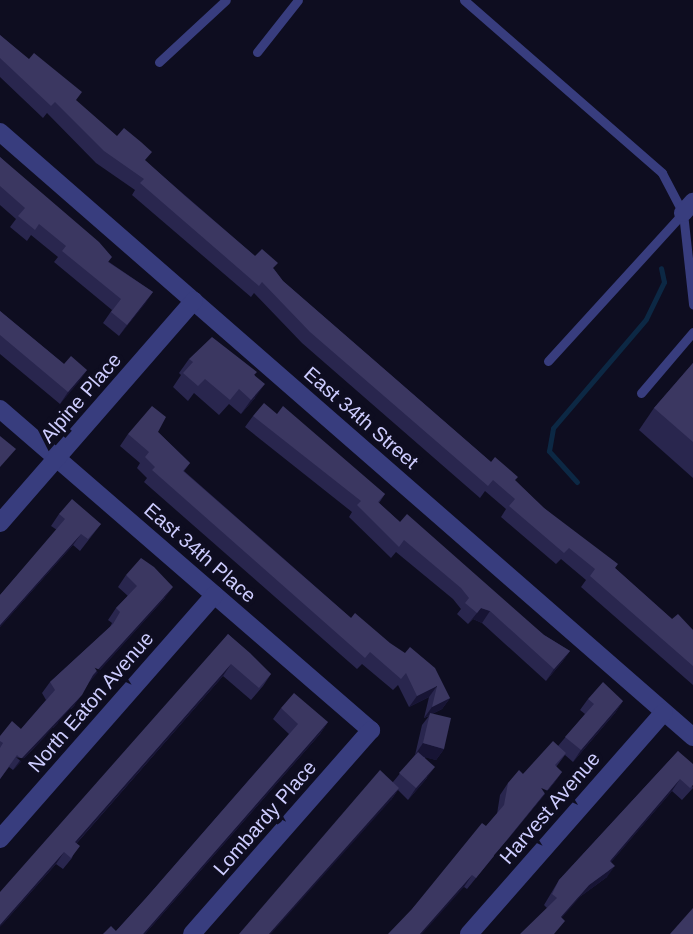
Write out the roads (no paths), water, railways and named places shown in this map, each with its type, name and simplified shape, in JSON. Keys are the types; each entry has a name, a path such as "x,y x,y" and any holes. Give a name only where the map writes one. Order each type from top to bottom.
{"street":[{"name":"East 34th Street","path":"0,132 693,737"},
{"name":"Alpine Place","path":"0,523 194,301"},
{"name":"East 34th Place","path":"0,409 371,730"},
{"name":"North Eaton Avenue","path":"0,839 214,595"},
{"name":"Harvest Avenue","path":"469,934 664,712"},
{"name":"Lombardy Place","path":"192,934 371,730"}],"lane":[{"path":"159,62 226,0"},
{"path":"257,52 298,0"},
{"path":"464,0 662,173 688,207 693,304"},
{"path":"548,361 688,207"},
{"path":"641,393 693,332"}],"waterway":[{"path":"577,482 549,451 553,428 646,319 664,282 661,268"}]}
